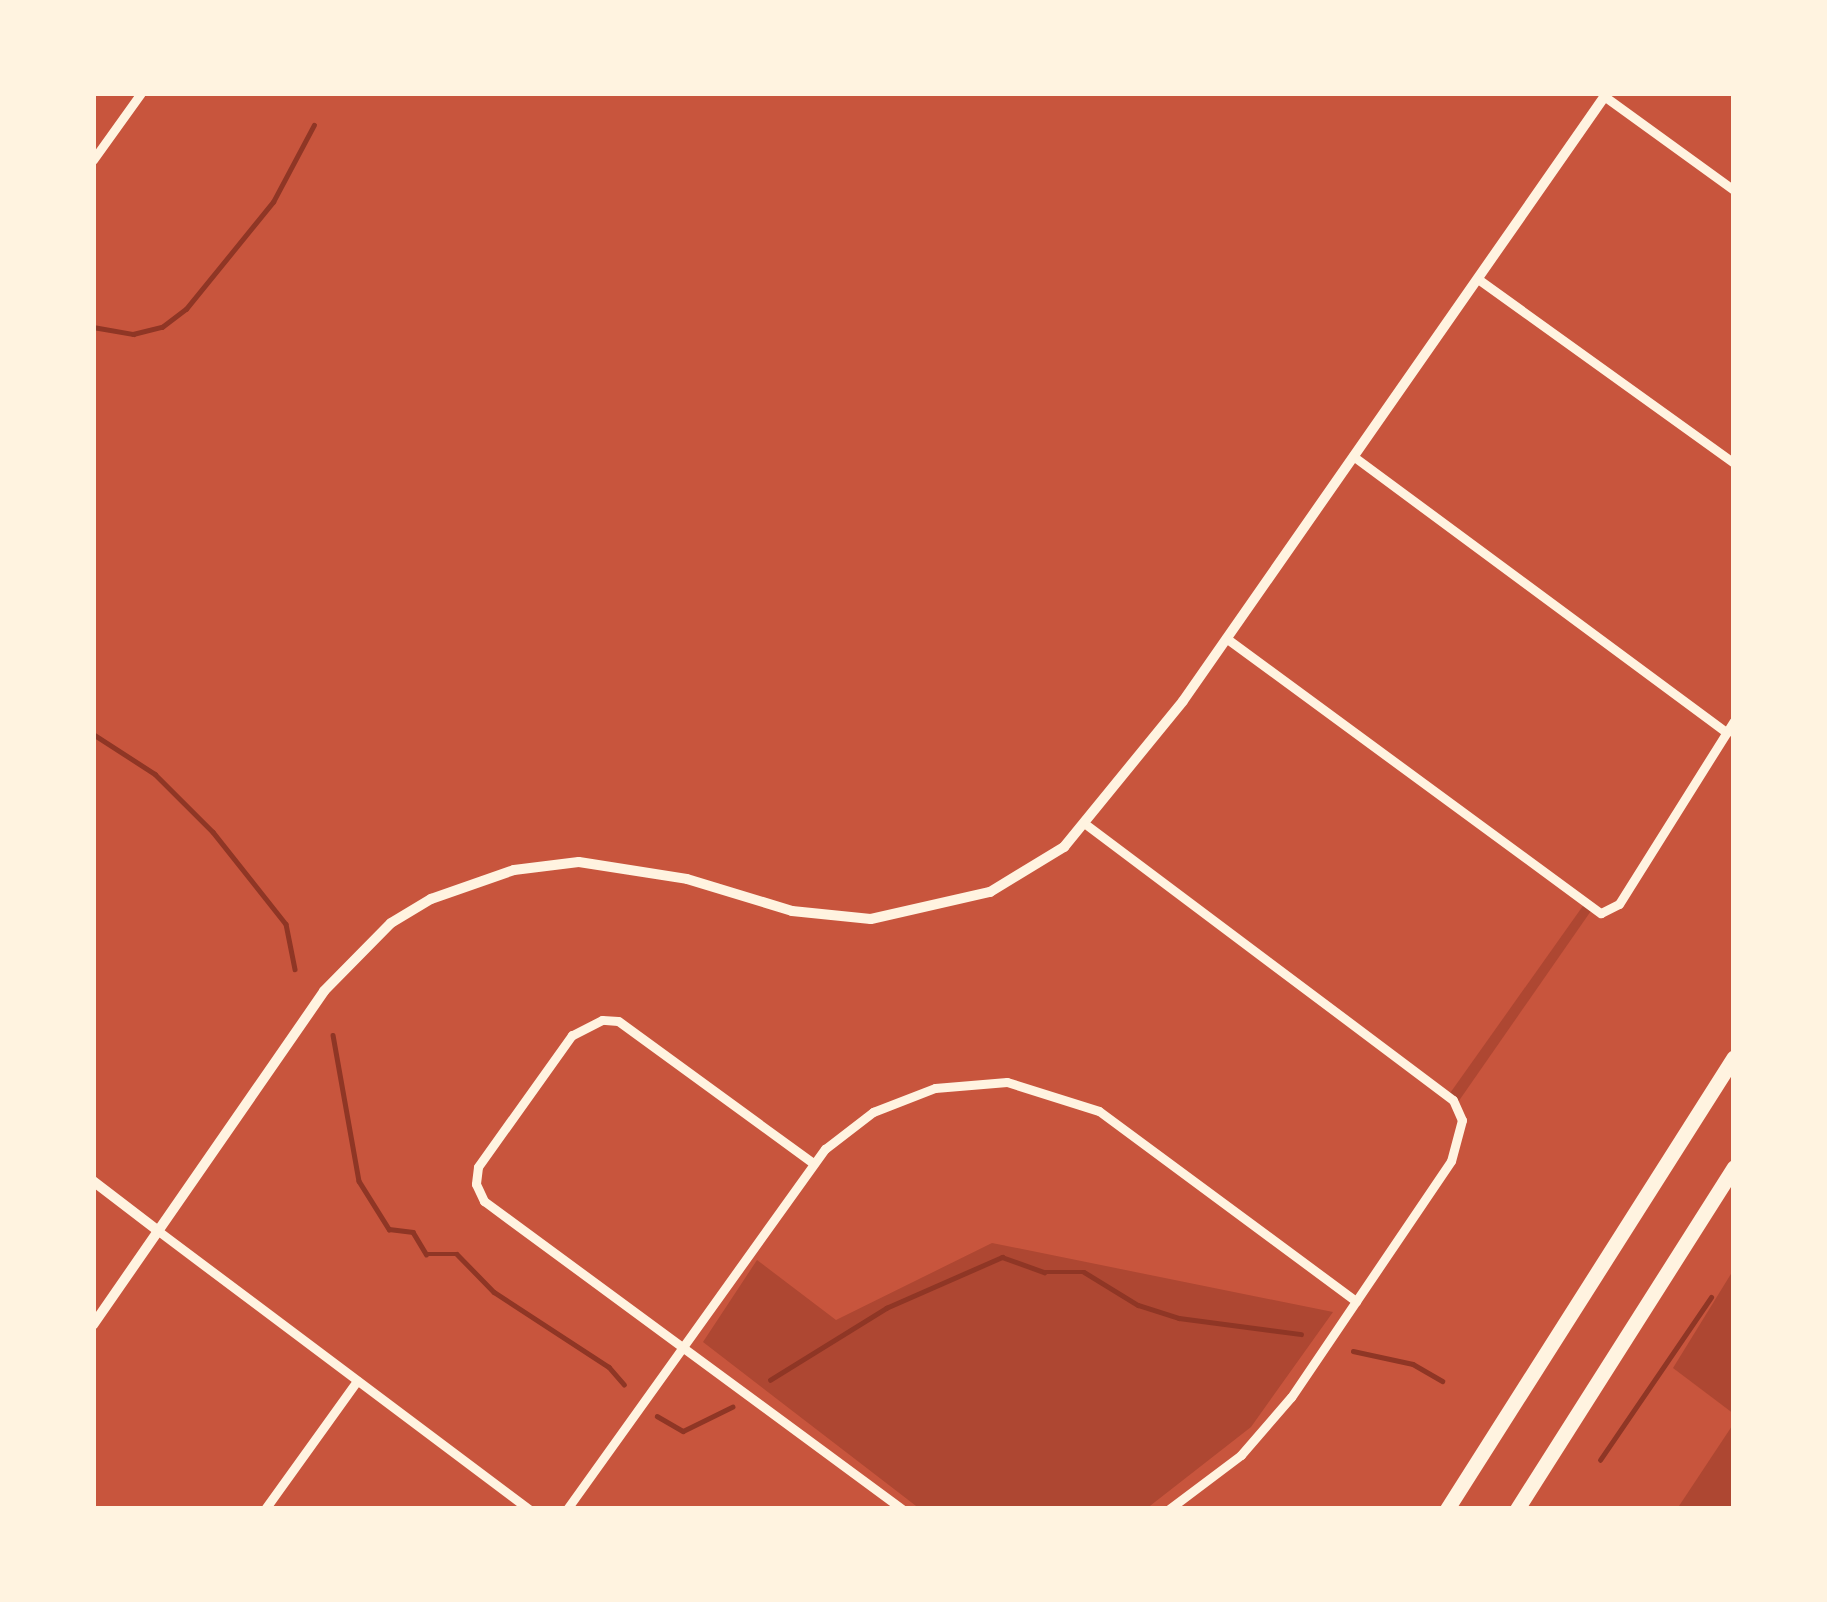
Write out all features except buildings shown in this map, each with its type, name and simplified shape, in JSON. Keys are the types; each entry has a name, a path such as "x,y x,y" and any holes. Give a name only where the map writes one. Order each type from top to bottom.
{"highway":[{"path":"1447,1509 1734,1057"},
{"path":"1517,1509 1734,1167"}],"street":[{"path":"93,160 141,93"},
{"path":"93,1325 292,1035 339,972 391,923 431,899 514,870 628,866 792,911 871,919 989,892 1088,826 1226,638 1606,95 1734,190"},
{"path":"1478,279 1734,463"},
{"path":"1353,456 1727,733"},
{"path":"1226,638 1601,913 1619,904 1734,721"},
{"path":"1088,826 1453,1100 1462,1120 1450,1161 1269,1425 1169,1509"},
{"path":"813,1163 618,1022 602,1020 572,1035 478,1167 476,1184 484,1201 902,1509"},
{"path":"567,1509 813,1163 851,1126 920,1092 982,1082 1043,1088 1117,1121 1356,1301"},
{"path":"93,1181 529,1509"},
{"path":"265,1509 357,1381"}],"shaded area":[{"path":"1585,903 1593,908 1456,1105 1448,1096"},
{"path":"992,1243 1333,1312 1251,1427 1146,1509 920,1509 703,1342 757,1260 836,1320"},
{"path":"1734,1269 1734,1414 1673,1368"},
{"path":"1734,1423 1734,1509 1677,1509"}],"waterway":[{"path":"93,327 133,334 162,327 186,309 273,202 314,125"},
{"path":"93,734 155,774 213,832 286,924 295,969"},
{"path":"333,1035 359,1181 389,1229 413,1232 426,1254 457,1254 494,1292 609,1367 624,1384"},
{"path":"770,1380 886,1308 1002,1257 1044,1272 1084,1272 1138,1305 1179,1318 1301,1334"},
{"path":"1600,1460 1711,1297"},
{"path":"1353,1351 1413,1364 1442,1381"},
{"path":"657,1416 683,1431 732,1407"}]}
